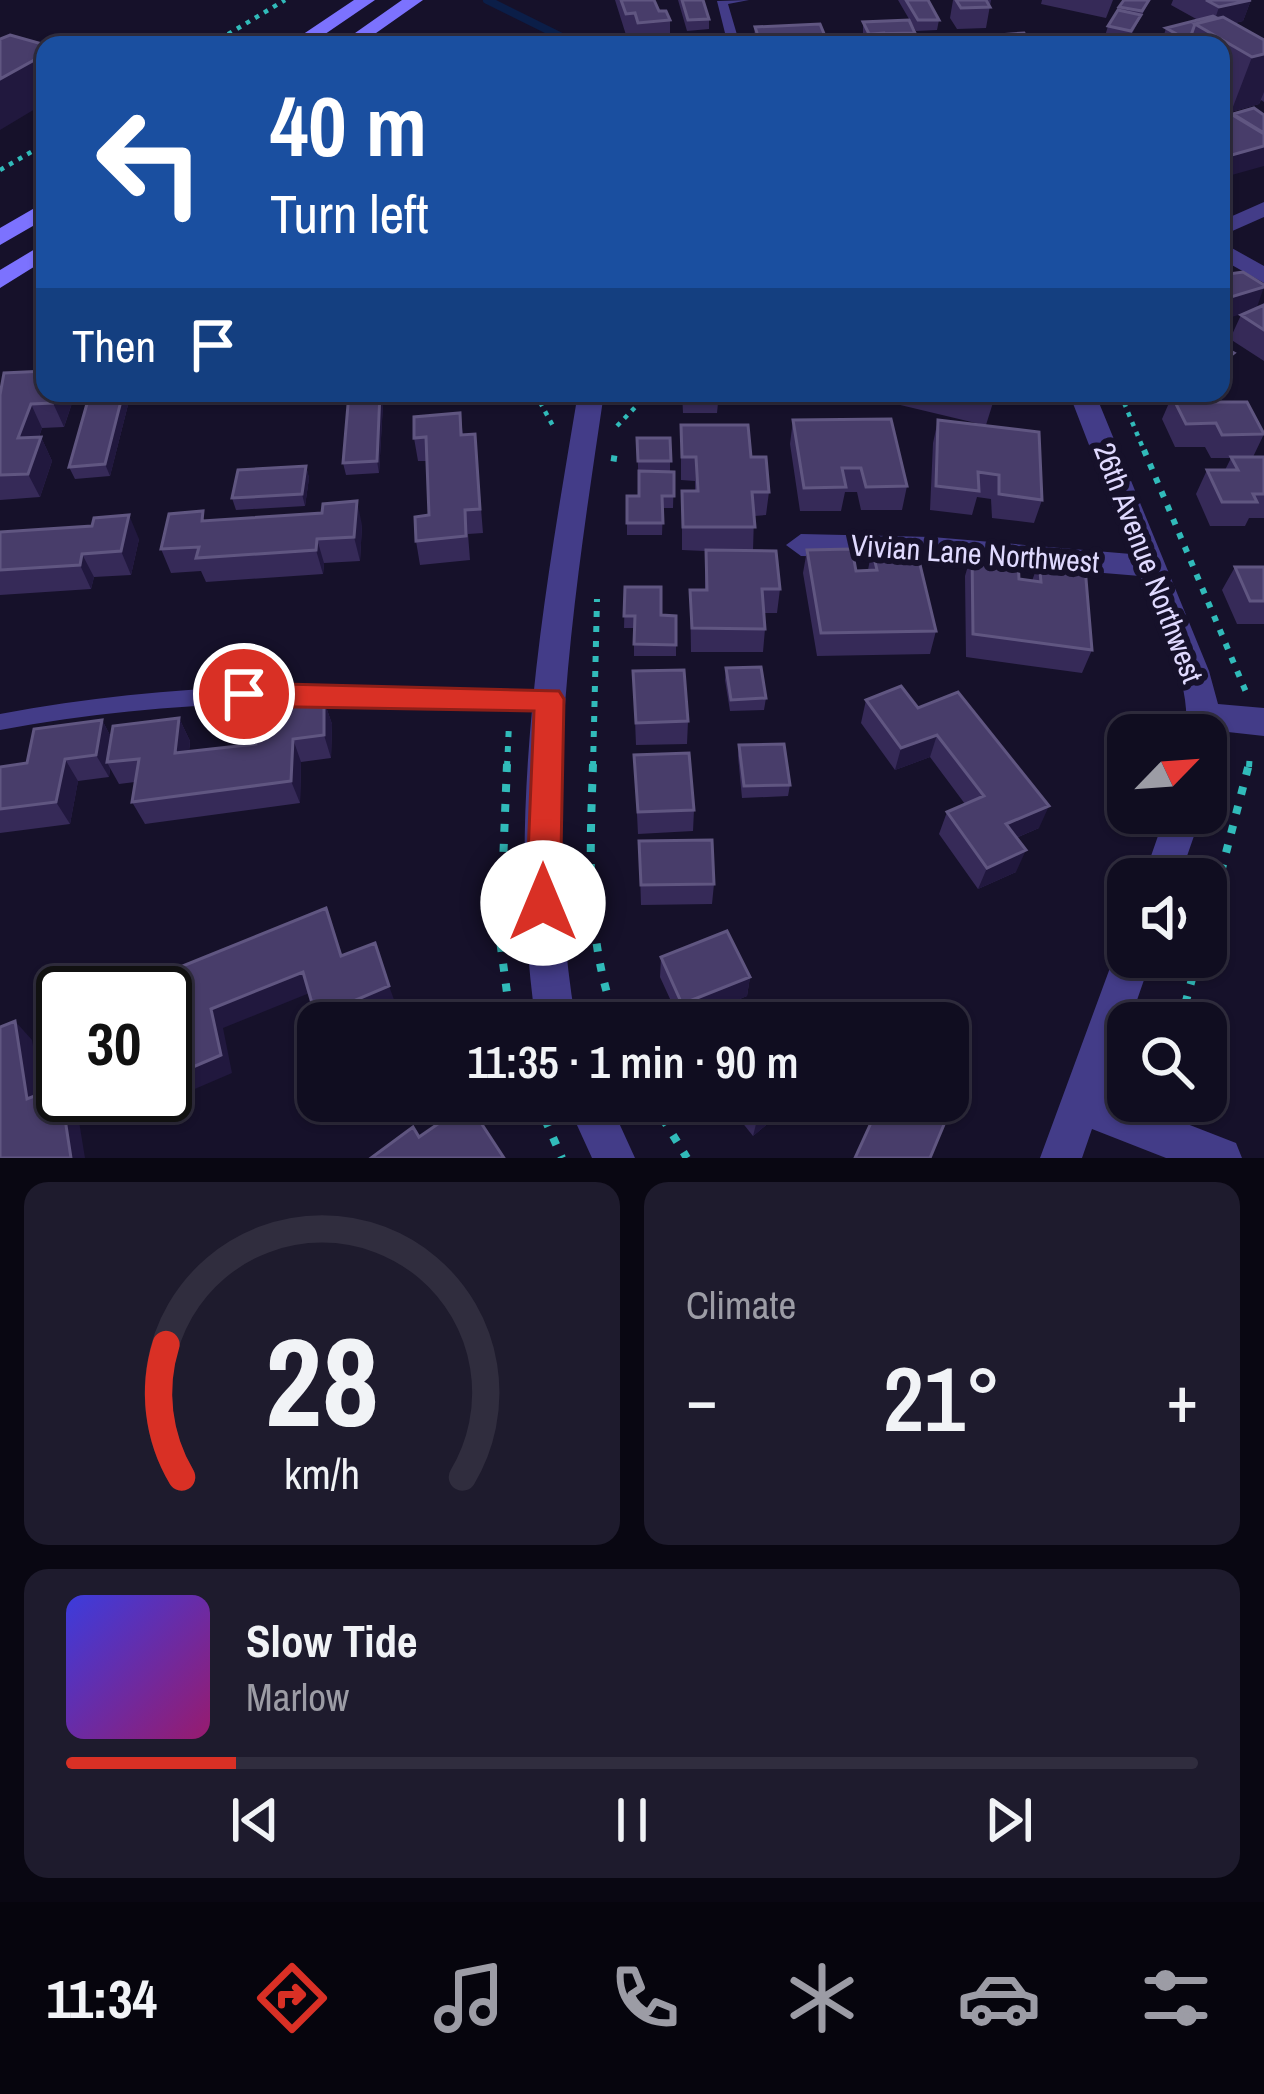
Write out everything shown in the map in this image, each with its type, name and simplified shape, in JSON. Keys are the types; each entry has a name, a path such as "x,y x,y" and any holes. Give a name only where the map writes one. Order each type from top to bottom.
{"main road":[{"path":"310,36 366,0"},
{"path":"360,36 414,0"},
{"path":"0,238 36,214"},
{"path":"0,281 36,256"}],"street":[{"path":"1230,221 1264,209"},
{"path":"1230,254 1264,276"},
{"path":"553,1002 544,948 549,699 555,621 590,402"},
{"name":"26th Avenue Northwest","path":"1085,402 1193,671 1202,714"},
{"name":"Vivian Lane Northwest","path":"801,545 932,548 1149,566"},
{"path":"1227,730 1257,735"},
{"path":"1061,1158 1126,978"},
{"path":"1081,1104 1221,1158"},
{"path":"597,1122 614,1158"}],"lane":[{"path":"732,36 722,1 744,0"},
{"path":"0,722 118,700 244,694 549,699"}],"path":[{"path":"225,36 286,0"},
{"path":"0,170 36,148"},
{"path":"615,427 640,402"},
{"path":"1124,402 1246,692"},
{"path":"611,458 624,460"},
{"path":"597,590 590,862 598,974 609,1002"},
{"path":"508,1002 500,899 510,698"},
{"path":"1226,858 1257,735"},
{"path":"546,1122 562,1158"},
{"path":"665,1122 687,1158"}],"building":[{"path":"621,0 654,0 670,20 638,23 635,13 626,14"},
{"path":"682,0 703,0 709,19 688,20"},
{"path":"906,0 928,0 939,20 918,20"},
{"path":"956,0 986,0 990,7 961,8"},
{"path":"1124,0 1149,0 1142,11 1119,7"},
{"path":"1206,0 1251,0 1219,7"},
{"path":"1118,10 1141,15 1131,31 1108,26"},
{"path":"1223,17 1264,40 1264,54 1252,57 1230,44 1230,36 1216,36 1195,24"},
{"path":"1217,18 1195,24 1191,36 1166,28"},
{"path":"909,20 915,33 869,34 863,22"},
{"path":"820,24 825,36 758,36 755,27"},
{"path":"10,35 36,42 36,59 0,79 0,39"},
{"path":"1254,108 1264,115 1264,133 1233,114"},
{"path":"1230,113 1264,134 1264,146 1230,155"},
{"path":"1243,272 1264,287 1230,297 1230,274"},
{"path":"1264,305 1264,330 1241,315"},
{"path":"36,371 36,402 53,402 31,404 18,438 41,437 28,474 0,475 4,373"},
{"path":"87,402 121,402 105,464 69,467"},
{"path":"348,402 380,402 377,461 343,463"},
{"path":"1175,402 1247,402 1264,434 1222,435 1216,423 1186,424"},
{"path":"460,413 461,435 475,434 480,509 465,510 466,536 416,541 415,517 429,515 426,437 414,438 414,417"},
{"path":"891,419 907,486 866,487 861,468 842,468 846,487 804,488 793,420"},
{"path":"938,420 1039,432 1042,500 999,494 999,475 978,472 979,491 936,486"},
{"path":"681,425 748,425 751,457 766,457 769,492 752,492 755,527 683,527 682,491 698,491 696,457 682,457"},
{"path":"637,438 670,438 671,461 638,461"},
{"path":"1231,457 1264,457 1264,494 1253,494 1257,502 1222,502 1207,470 1238,470"},
{"path":"306,466 302,494 232,498 238,470"},
{"path":"639,471 674,472 674,496 662,496 663,523 627,523 627,496 639,496"},
{"path":"357,501 354,537 317,539 316,550 196,558 199,547 161,549 169,514 203,511 202,521 322,513 323,504"},
{"path":"129,515 121,551 82,554 80,565 0,570 0,532 92,526 94,518"},
{"path":"916,548 936,631 821,633 807,550 852,549 856,571 877,570 872,549"},
{"path":"706,550 776,551 780,589 762,589 765,629 692,628 690,590 707,590"},
{"path":"972,552 1018,558 1019,579 1041,582 1039,561 1085,567 1092,650 973,634"},
{"path":"1235,567 1264,567 1264,601 1250,601"},
{"path":"625,587 661,587 661,615 676,616 676,645 634,644 635,616 624,616"},
{"path":"761,667 766,698 731,700 726,668"},
{"path":"684,670 688,721 636,723 633,671"},
{"path":"901,686 918,708 958,692 1049,806 1006,824 1026,850 987,868 947,812 984,796 937,735 901,748 866,700"},
{"path":"324,701 324,735 293,739 291,781 132,802 139,759 107,762 113,726 179,718 175,753 256,744 259,709"},
{"path":"102,720 96,755 65,759 56,802 0,809 0,767 27,763 34,729"},
{"path":"784,744 790,785 744,786 739,745"},
{"path":"689,753 694,810 638,812 634,755"},
{"path":"712,840 714,884 641,885 639,841"},
{"path":"326,908 341,956 375,943 389,986 351,1002 312,1002 303,972 211,1009 221,1055 192,1067 192,966 183,966"},
{"path":"727,931 750,977 681,1002 661,957"},
{"path":"15,1021 27,1099 36,1095 36,1122 66,1122 71,1158 0,1158 0,1027"},
{"path":"441,1122 480,1122 504,1158 371,1158 413,1127 419,1137"},
{"path":"871,1122 945,1122 930,1158 855,1158"}],"waterway":[{"path":"487,0 560,36"}],"route":[{"path":"244,694 549,699 543,903"}]}
